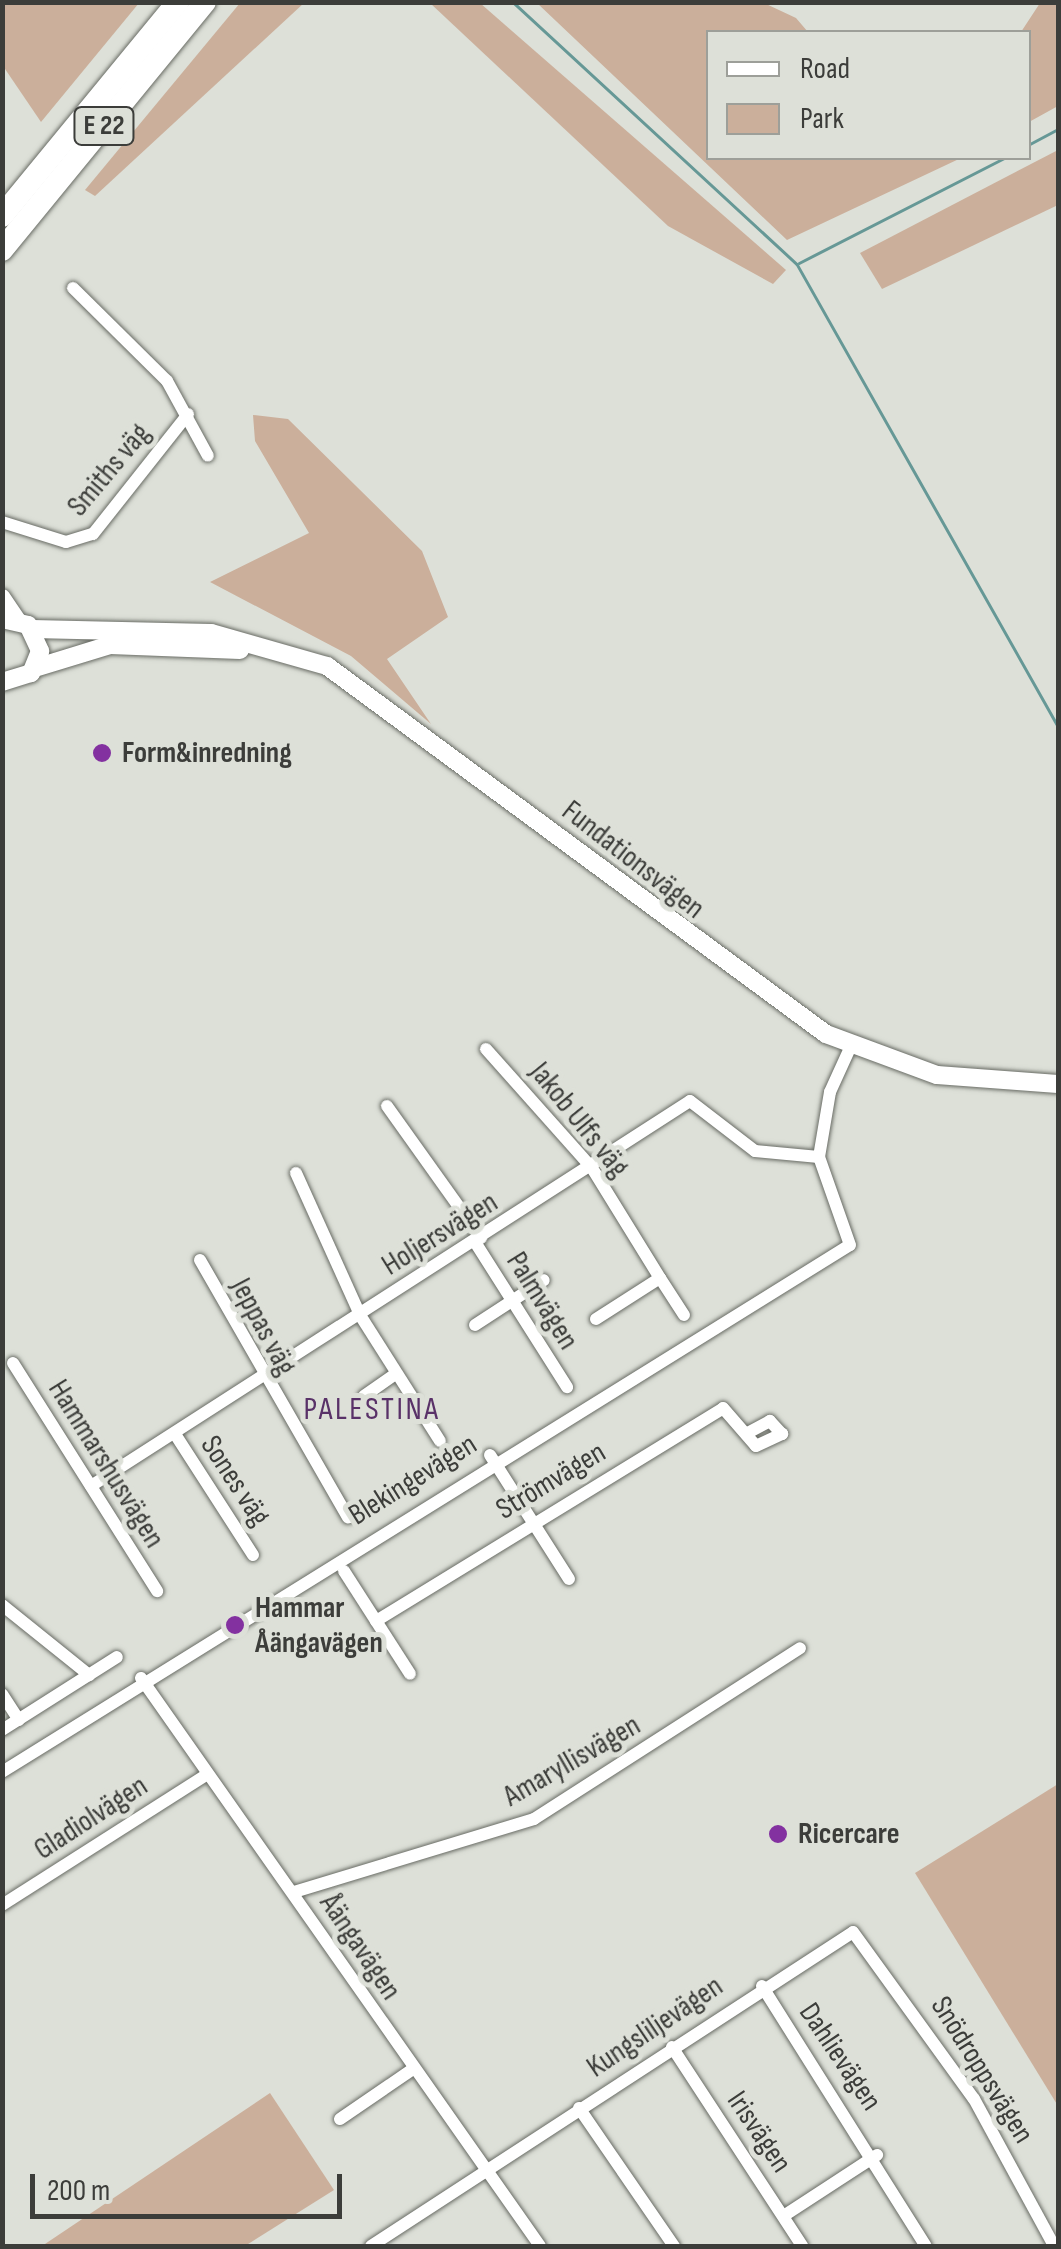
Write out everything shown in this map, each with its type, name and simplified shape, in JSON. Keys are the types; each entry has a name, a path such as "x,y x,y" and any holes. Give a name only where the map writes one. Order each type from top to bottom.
{"highway":[{"name":"E 22","path":"2,216 178,2"},
{"name":"E 22","path":"2,250 206,2"}],"main road":[{"path":"17,622 35,668"},
{"name":"Fundationsvägen","path":"17,622 240,638 327,666 390,706 764,995 851,1046"},
{"name":"Fundationsvägen","path":"2,682 92,647 196,644 290,663 390,706"},
{"path":"851,1046 964,1080 1058,1084"}],"street":[{"name":"Smiths väg","path":"72,288 168,381 208,456"},
{"name":"Smiths väg","path":"2,522 66,542 86,538 188,414"},
{"path":"2,596 17,622"},
{"name":"Blekingevägen","path":"3,1768 491,1457 848,1241 819,1158 830,1092 851,1046"},
{"name":"Jakob Ulfs väg","path":"486,1048 592,1168 684,1315"},
{"name":"Holjersvägen","path":"91,1486 592,1168 690,1101 755,1151 819,1158"},
{"name":"Palmvägen","path":"388,1106 478,1240 567,1388"},
{"path":"296,1173 360,1316 440,1442"},
{"name":"Jeppas väg","path":"200,1260 261,1379 348,1517"},
{"path":"596,1319 660,1278"},
{"path":"475,1325 544,1280"},
{"name":"Hammarshusvägen","path":"12,1363 157,1591"},
{"path":"364,1396 396,1374"},
{"name":"Strömvägen","path":"376,1621 532,1521 723,1408 746,1434"},
{"name":"Sones väg","path":"175,1434 254,1555"},
{"path":"491,1457 569,1579"},
{"path":"344,1571 410,1674"},
{"path":"2,1605 89,1675"},
{"name":"Amaryllisvägen","path":"294,1892 534,1819 800,1648"},
{"path":"2,1730 117,1657"},
{"name":"Åängavägen","path":"142,1679 206,1775 294,1892 412,2069 540,2246"},
{"path":"2,1694 18,1720"},
{"name":"Gladiolvägen","path":"2,1905 206,1775"},
{"name":"Kungsliljevägen","path":"371,2246 762,1986 853,1932"},
{"name":"Snödroppsvägen","path":"853,1932 974,2099 1054,2246"},
{"name":"Dahlievägen","path":"762,1986 877,2156 926,2246"},
{"name":"Irisvägen","path":"672,2046 802,2246"},
{"path":"340,2119 412,2069"},
{"path":"579,2108 674,2246"},
{"name":"Dahlievägen","path":"785,2215 877,2156"}],"green space":[{"path":"2,3 139,3 41,122 3,66"},
{"path":"240,3 304,3 95,196 85,190"},
{"path":"430,3 480,3 786,270 773,284 668,226"},
{"path":"537,3 764,3 796,18 806,30 706,30 706,160 957,160 787,240"},
{"path":"1040,3 1058,3 1058,106 1031,121 1031,30 1022,30"},
{"path":"1058,150 1058,205 882,289 860,253"},
{"path":"253,415 288,419 422,551 448,617 387,659 431,724 351,656 210,582 309,533 255,441"},
{"path":"1058,1784 1058,2106 915,1873"},
{"path":"270,2093 334,2190 245,2246 42,2246"}],"waterway":[{"path":"513,2 797,264 1058,726"},
{"path":"1031,143 1058,129"},
{"path":"799,263 1000,160"}],"place":[{"name":"Form&inredning","path":"102,753"},
{"name":"Hammar Åängavägen","path":"235,1625"},
{"name":"Ricercare","path":"778,1834"}],"district":[{"name":"PALESTINA","path":"372,1410"}]}
